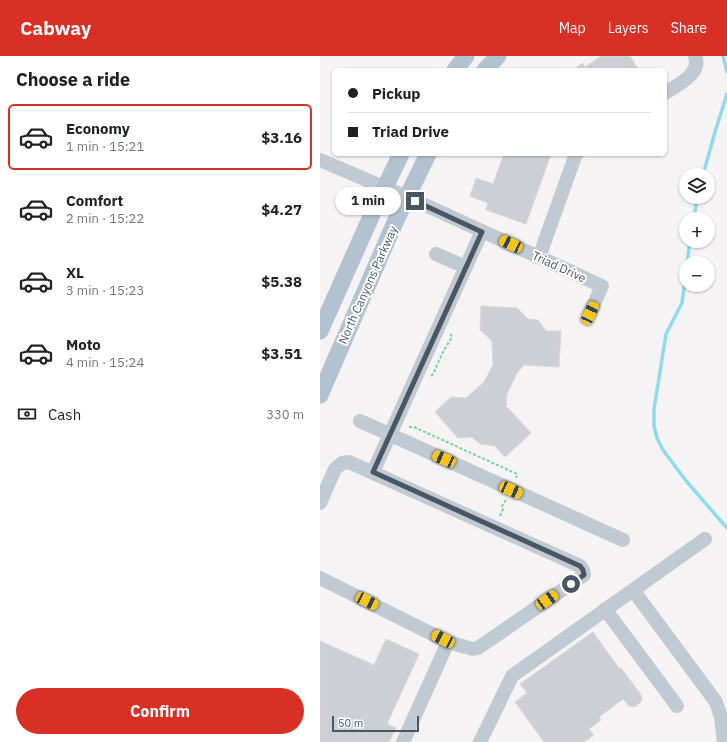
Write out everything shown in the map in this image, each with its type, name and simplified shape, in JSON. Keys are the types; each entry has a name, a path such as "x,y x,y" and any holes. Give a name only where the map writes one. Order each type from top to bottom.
{"main road":[{"path":"457,68 466,56"},
{"path":"488,68 498,56"},
{"name":"North Canyons Parkway","path":"320,331 384,188 400,156"},
{"name":"North Canyons Parkway","path":"320,395 427,156"}],"street":[{"path":"667,92 690,77 695,68 695,56"},
{"path":"539,257 575,156"},
{"name":"Triad Drive","path":"320,160 602,286 590,313"},
{"path":"373,472 482,232"},
{"path":"436,254 466,267"},
{"path":"360,422 623,540"},
{"path":"320,503 335,469 342,463 349,462 580,566 584,575 478,648 473,649 448,642 320,578"},
{"path":"480,742 512,676 704,539"},
{"path":"633,590 716,702 722,717 724,742"},
{"path":"605,609 676,706"},
{"path":"403,742 448,642"}],"path":[{"path":"409,427 414,427 517,474 511,490 502,506 504,509 497,522 496,528"}],"building":[{"path":"601,56 630,56 638,68 576,68 583,63 585,67"},
{"path":"503,156 550,156 526,224 486,210 488,203 470,196 476,178 493,184"},
{"path":"481,306 517,308 528,319 538,320 546,331 561,331 559,367 524,365 517,373 507,394 506,406 531,433 505,457 495,446 480,444 472,437 458,438 435,412 451,397 466,398 484,382 493,365 492,341 480,330"},
{"path":"593,632 641,695 642,699 640,703 632,707 623,699 599,717 601,720 589,729 594,735 584,742 544,742 515,702 527,693 520,684"},
{"path":"386,639 419,654 387,724 396,728 389,742 320,742 320,641 374,665"}],"waterway":[{"path":"723,56 727,72"},
{"path":"705,168 727,94"},
{"path":"695,212 696,204"},
{"path":"688,256 689,248"},
{"path":"683,292 682,303 666,334 654,409 654,426 657,438 663,450 687,482 727,528"}],"route":[{"path":"415,201 482,232 373,472 580,566 584,575 571,584"}]}
